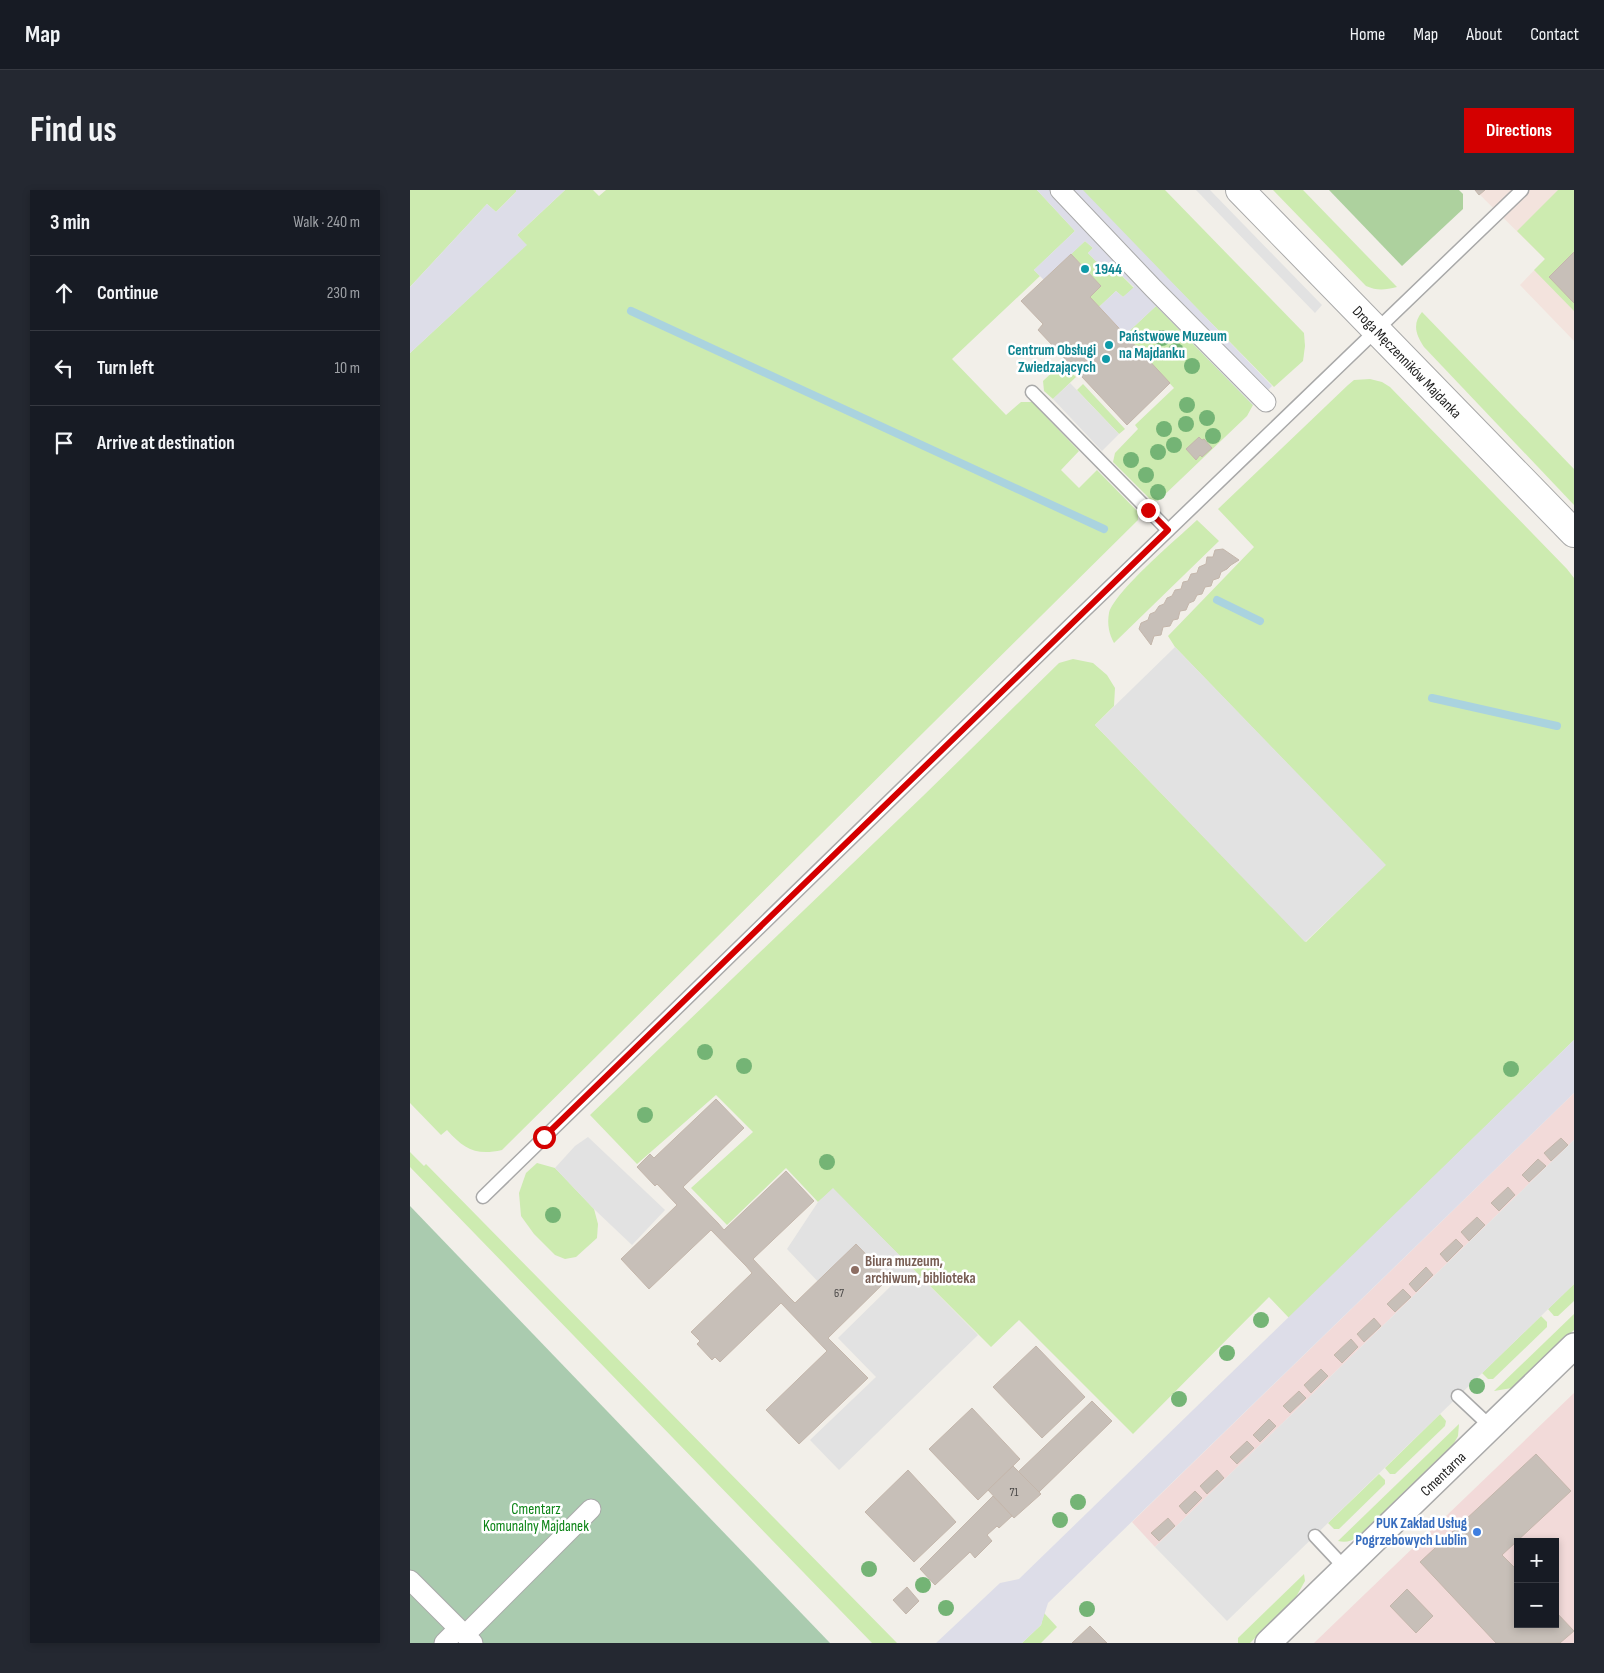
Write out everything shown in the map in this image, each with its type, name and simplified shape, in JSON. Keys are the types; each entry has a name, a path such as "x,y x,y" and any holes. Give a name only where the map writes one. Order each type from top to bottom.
{"street":[{"path":"1060,190 1266,402"},
{"name":"Droga Męczenników Majdanka","path":"1240,190 1574,533"},
{"name":"Cmentarna","path":"1268,1643 1574,1346"},
{"path":"444,1643 465,1636 591,1509"},
{"path":"410,1580 465,1636"}],"lane":[{"path":"483,1197 1168,530 1522,190"},
{"path":"1032,392 1168,530"},
{"path":"1458,1396 1491,1427"},
{"path":"1315,1536 1345,1568"}],"shaded area":[{"path":"516,190 565,190 517,235 527,245 410,353 410,287 487,204 496,212"},
{"path":"1037,190 1083,190 1272,386 1253,405 1156,306 1125,335 1099,307 1116,291 1123,297 1134,287 1115,269 1109,275 1088,253 1093,248 1085,241 1044,280 1034,270 1075,231"},
{"path":"1196,190 1210,190 1322,305 1315,313"},
{"path":"1475,190 1574,190 1574,341 1520,285 1545,259"},
{"path":"1070,383 1119,434 1102,451 1053,399"},
{"path":"1175,647 1386,865 1305,942 1095,725"},
{"path":"1574,1040 1574,1093 1048,1603 1041,1625 1022,1643 936,1643 1000,1583 1019,1579"},
{"path":"1574,1093 1574,1140 1155,1547 1132,1522"},
{"path":"588,1137 665,1210 632,1245 555,1168 575,1146"},
{"path":"1574,1140 1574,1284 1227,1621 1155,1547"},
{"path":"833,1188 978,1335 839,1470 810,1440 876,1377 838,1338 893,1284 862,1253 825,1289 787,1249 818,1202"},
{"path":"1574,1393 1574,1643 1314,1643"}],"green space":[{"path":"410,190 516,190 516,192 496,212 487,204 410,287"},
{"path":"565,190 593,190 599,196 606,190 1037,190 1075,231 1034,270 1040,276 952,359 1006,415 1021,402 1032,402 1079,451 1061,470 1079,488 1097,470 1138,512 1138,520 502,1150 485,1152 465,1146 447,1130 441,1135 410,1103 410,353 526,245 517,235"},
{"path":"1081,190 1165,190 1304,333 1303,361 1274,387"},
{"path":"1273,190 1303,190 1397,287 1381,290 1366,286"},
{"path":"1329,190 1459,190 1463,194 1463,209 1402,266"},
{"path":"1558,190 1574,190 1574,311 1534,270 1545,259 1517,231"},
{"path":"1085,241 1093,248 1088,253 1109,274 1115,269 1134,288 1123,297 1116,291 1099,307 1090,297 1101,286 1071,254"},
{"path":"1156,306 1253,405 1247,416 1158,501 1151,500 1113,462 1115,453 1138,429 1135,425 1174,388 1125,335"},
{"path":"1422,312 1574,469 1574,505 1424,347 1416,330 1417,321"},
{"path":"1062,363 1076,377 1053,399 1044,391 1043,381"},
{"path":"1370,379 1382,382 1390,387 1574,578 1574,1040 1289,1318 1269,1297 1133,1434 1019,1320 991,1347 833,1189 818,1202 786,1168 727,1225 691,1188 753,1132 716,1095 637,1164 590,1115 1059,663 1073,659 1093,663 1107,675 1115,688 1114,706 1095,725 1306,942 1385,865 1175,647 1168,636 1254,547 1218,509 1348,385 1354,380"},
{"path":"1083,384 1125,429 1119,434 1077,390"},
{"path":"1197,520 1219,541 1114,643 1108,621 1109,613 1114,603 1134,579"},
{"path":"410,1152 424,1166 426,1164 897,1643 872,1643 410,1167"},
{"path":"537,1163 555,1168 594,1209 598,1224 597,1238 576,1257 565,1259 555,1255 534,1234 521,1216 519,1193 526,1173"},
{"name":"Cmentarz Komunalny Majdanek","path":"410,1206 830,1643 410,1643"},
{"path":"1574,1284 1574,1301 1558,1316 1554,1316 1548,1309"},
{"path":"1574,1314 1574,1330 1518,1384 1512,1388 1494,1391"},
{"path":"1541,1316 1547,1322 1547,1327 1493,1379 1488,1379 1482,1373"},
{"path":"1440,1414 1446,1421 1445,1426 1395,1474 1390,1474 1385,1468"},
{"path":"1459,1424 1458,1436 1453,1445 1358,1537 1344,1542 1338,1541"},
{"path":"1379,1474 1385,1480 1385,1484 1339,1529 1334,1529 1328,1523"},
{"path":"1304,1574 1305,1581 1296,1597 1250,1643 1238,1643 1238,1638"},
{"path":"1044,1613 1057,1627 1041,1643 1022,1643 1041,1625"}],"building":[{"path":"1475,190 1485,190 1479,195"},
{"path":"1574,252 1574,303 1549,277"},
{"name":"Centrum Obsługi Zwiedzających","path":"1071,254 1101,286 1090,297 1170,383 1127,425 1038,330 1043,324 1021,301"},
{"path":"1199,437 1202,440 1204,439 1212,448 1202,457 1200,455 1196,460 1186,449"},
{"path":"1223,549 1239,560 1221,572 1219,578 1213,580 1211,586 1205,587 1202,594 1197,595 1194,601 1189,603 1186,610 1180,611 1178,619 1173,620 1170,626 1163,627 1161,635 1154,636 1151,645 1139,629 1141,623 1148,620 1150,614 1164,604 1175,590 1181,589 1183,582 1188,581 1191,574 1197,573 1199,567 1206,564 1207,557 1213,557 1215,550"},
{"name":"Biura muzeum, archiwum, biblioteka","path":"716,1099 744,1128 683,1187 724,1230 786,1171 814,1201 753,1259 788,1296 795,1303 856,1244 889,1278 828,1338 868,1378 799,1444 766,1410 827,1351 781,1303 720,1362 715,1357 712,1360 697,1344 700,1341 691,1332 752,1273 746,1266 711,1230 649,1289 621,1259 677,1205 637,1167 650,1154 654,1158"},
{"path":"1561,1138 1568,1145 1551,1161 1544,1153"},
{"path":"1538,1159 1546,1166 1529,1182 1522,1175"},
{"path":"1508,1187 1515,1195 1499,1211 1491,1203"},
{"path":"1477,1217 1485,1225 1469,1241 1461,1232"},
{"path":"1456,1239 1463,1246 1447,1262 1440,1254"},
{"path":"1426,1267 1433,1275 1416,1292 1409,1284"},
{"path":"1403,1289 1411,1297 1395,1312 1387,1304"},
{"path":"1374,1318 1381,1326 1364,1342 1357,1334"},
{"path":"1351,1339 1358,1347 1342,1363 1334,1355"},
{"path":"1036,1346 1085,1397 1042,1438 993,1387"},
{"path":"1321,1369 1328,1376 1311,1393 1304,1385"},
{"path":"1299,1391 1306,1398 1290,1413 1283,1406"},
{"path":"1092,1401 1112,1421 1039,1492 1018,1472"},
{"path":"972,1408 1020,1459 978,1500 929,1449"},
{"path":"1269,1419 1276,1426 1260,1442 1253,1435"},
{"path":"1247,1441 1254,1448 1237,1464 1230,1457"},
{"path":"1536,1454 1571,1491 1520,1538 1514,1538 1514,1544 1502,1555 1514,1567 1514,1628 1559,1628 1559,1615 1574,1631 1560,1643 1496,1643 1420,1562"},
{"path":"1013,1466 1041,1494 1014,1518 988,1490"},
{"path":"908,1470 956,1522 914,1562 865,1512"},
{"path":"1217,1470 1224,1478 1207,1494 1200,1486"},
{"path":"1195,1491 1202,1498 1186,1514 1179,1506"},
{"path":"993,1496 1012,1516 999,1528 997,1526 987,1535 992,1541 975,1558 970,1552 935,1585 920,1569"},
{"path":"1168,1518 1175,1526 1159,1541 1151,1533"},
{"path":"907,1587 919,1601 906,1614 893,1600"},
{"path":"1407,1589 1433,1616 1416,1633 1390,1606"},
{"path":"1090,1626 1107,1643 1072,1643"}],"waterway":[{"path":"631,311 1104,529"},
{"path":"1217,600 1260,621"},
{"path":"1432,698 1557,726"}],"place":[{"name":"1944","path":"1085,269"},
{"name":"Państwowe Muzeum na Majdanku","path":"1109,345"},
{"name":"Centrum Obsługi Zwiedzających","path":"1106,359"},
{"name":"Biura muzeum, archiwum, biblioteka","path":"855,1270"},
{"name":"PUK Zakład Usług Pogrzebowych Lublin","path":"1477,1532"}],"route":[{"path":"544,1137 1168,530 1148,510"}]}
